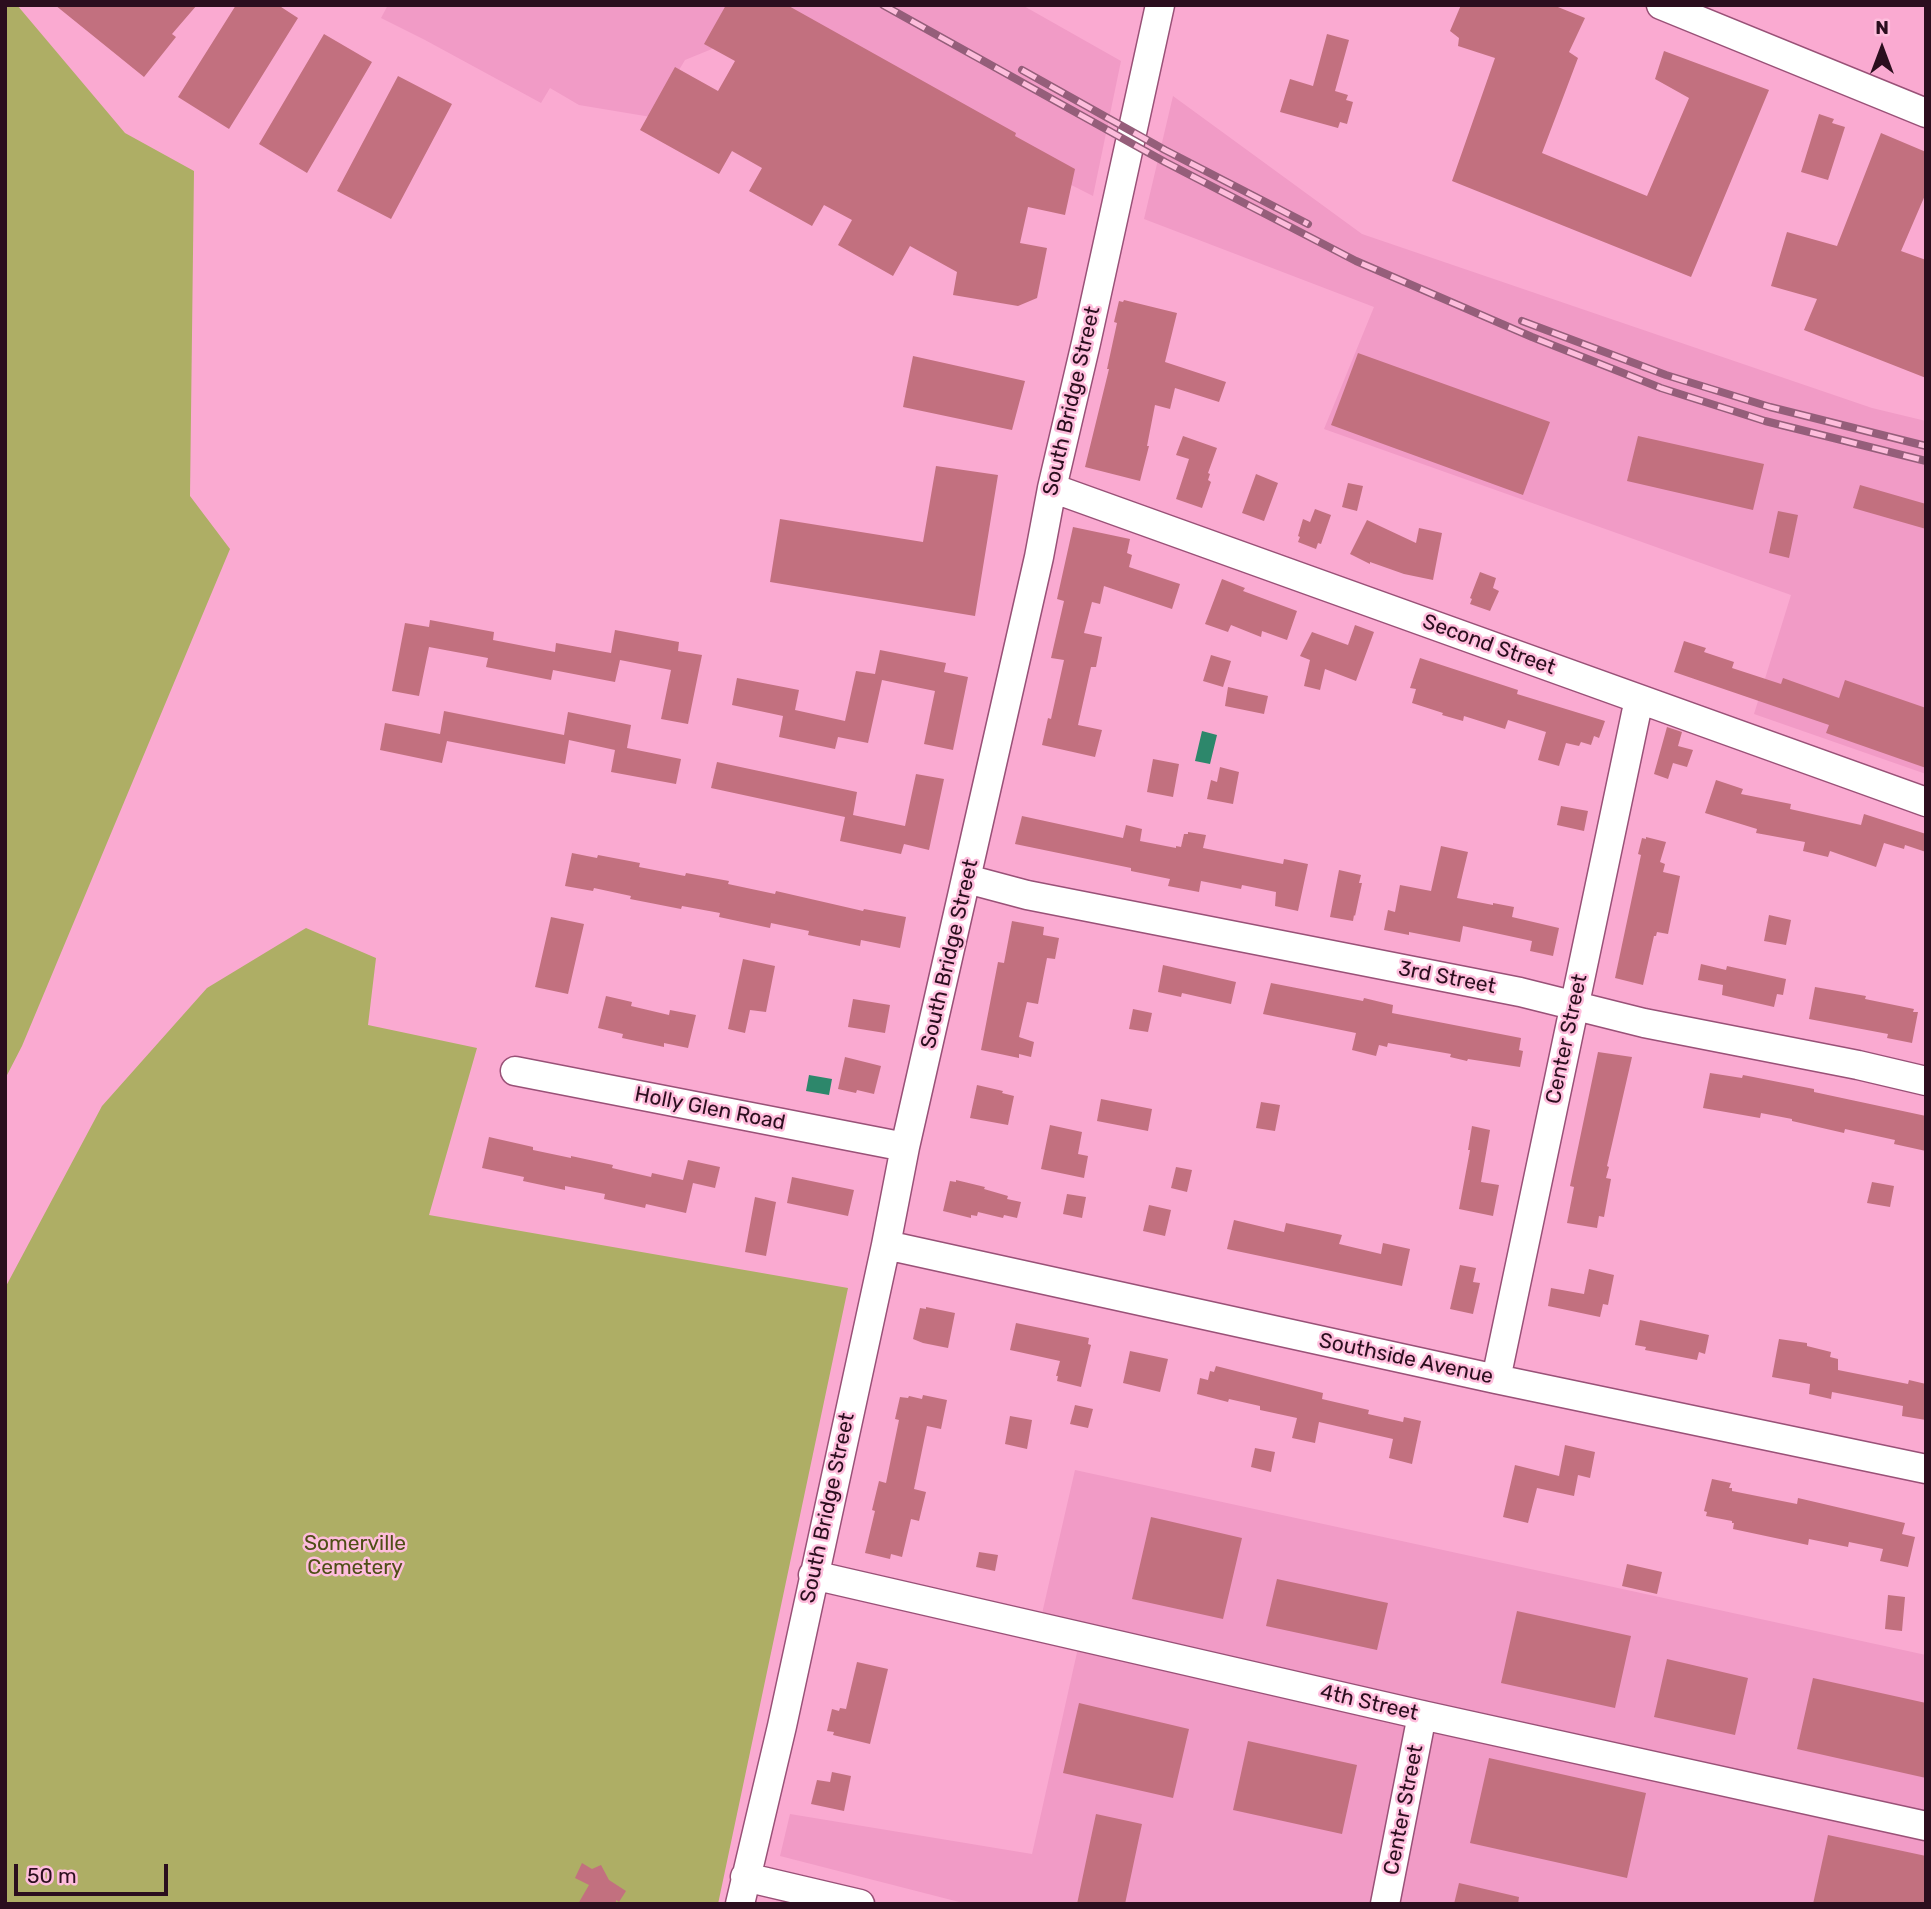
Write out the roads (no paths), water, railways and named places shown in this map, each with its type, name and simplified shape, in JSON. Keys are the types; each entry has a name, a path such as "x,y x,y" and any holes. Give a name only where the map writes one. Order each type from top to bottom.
{"street":[{"name":"South Bridge Street","path":"742,1890 782,1726 887,1245 905,1147 1039,557 1160,5"},
{"path":"1661,5 1926,113"},
{"name":"Second Street","path":"1052,488 1926,802"},
{"name":"Center Street","path":"1496,1379 1639,699"},
{"name":"3rd Street","path":"967,879 1027,895 1506,990 1644,1023 1926,1081"},
{"name":"Holly Glen Road","path":"514,1071 905,1147"},
{"name":"Southside Avenue","path":"887,1245 1496,1379 1926,1469"},
{"name":"4th Street","path":"813,1575 1422,1716 1926,1826"},
{"name":"Center Street","path":"1385,1904 1422,1716"},
{"path":"742,1890 860,1904"}],"railway":[{"path":"883,5 1165,162 1356,261 1532,337 1661,388 1765,421 1926,461"},
{"path":"1022,70 1165,150 1308,224"},
{"path":"1522,321 1666,375 1770,407 1926,446"}],"park label":[{"name":"Somerville Cemetery","path":"355,1556"}]}
